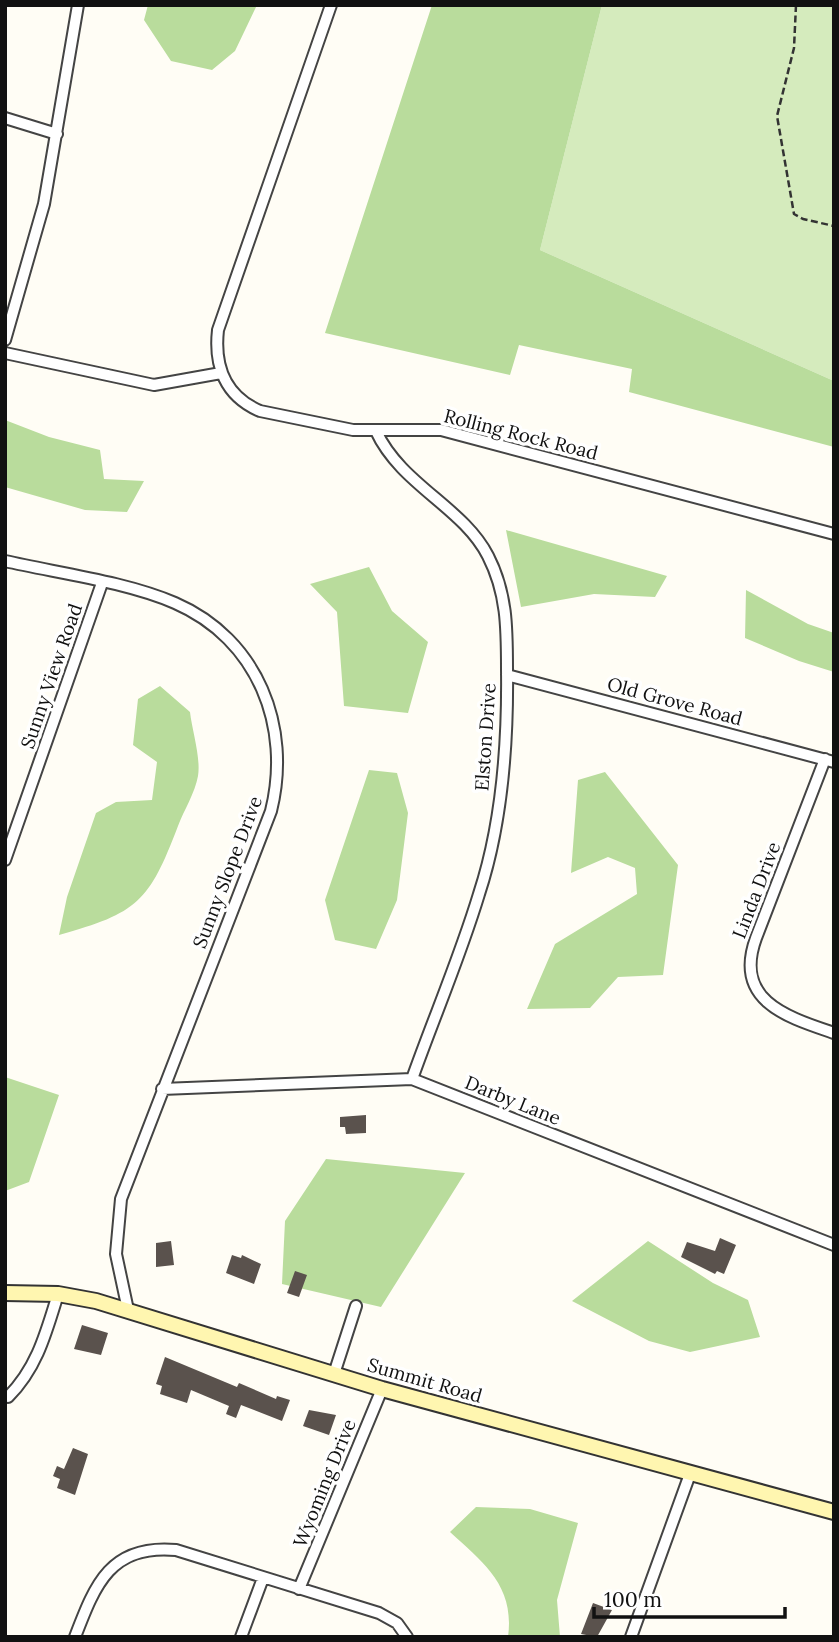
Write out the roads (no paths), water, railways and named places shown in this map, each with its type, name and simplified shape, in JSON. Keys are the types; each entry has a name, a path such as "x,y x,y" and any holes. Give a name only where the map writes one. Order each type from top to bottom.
{"main road":[{"name":"Summit Road","path":"5,1293 58,1294 128,1310 382,1389 834,1512"}],"street":[{"path":"5,340 44,204 78,5"},
{"name":"Rolling Rock Road","path":"331,5 218,330 216,346 221,373 229,390 246,405 260,411 353,430 441,430 834,534"},
{"path":"5,118 57,134"},
{"path":"5,353 154,385 221,373"},
{"name":"Elston Drive","path":"376,431 394,463 467,530 487,553 505,600 507,712 498,803 480,892 412,1079"},
{"name":"Sunny Slope Drive","path":"5,561 175,603 220,632 245,658 259,681 270,705 278,740 278,776 271,811 127,1180 117,1217 118,1272 128,1310"},
{"name":"Sunny View Road","path":"5,860 102,583"},
{"name":"Old Grove Road","path":"507,675 829,761"},
{"name":"Linda Drive","path":"829,761 752,948 750,960 754,984 767,1004 787,1017 834,1033"},
{"name":"Darby Lane","path":"162,1089 412,1079 834,1245"},
{"path":"8,1397 26,1380 36,1361 58,1294"},
{"path":"334,1374 356,1307"},
{"name":"Wyoming Drive","path":"299,1589 382,1389"},
{"path":"631,1637 690,1474"},
{"path":"75,1637 99,1580 122,1559 144,1550 176,1550 386,1616 397,1623 407,1637"},
{"path":"241,1637 264,1578"}]}
